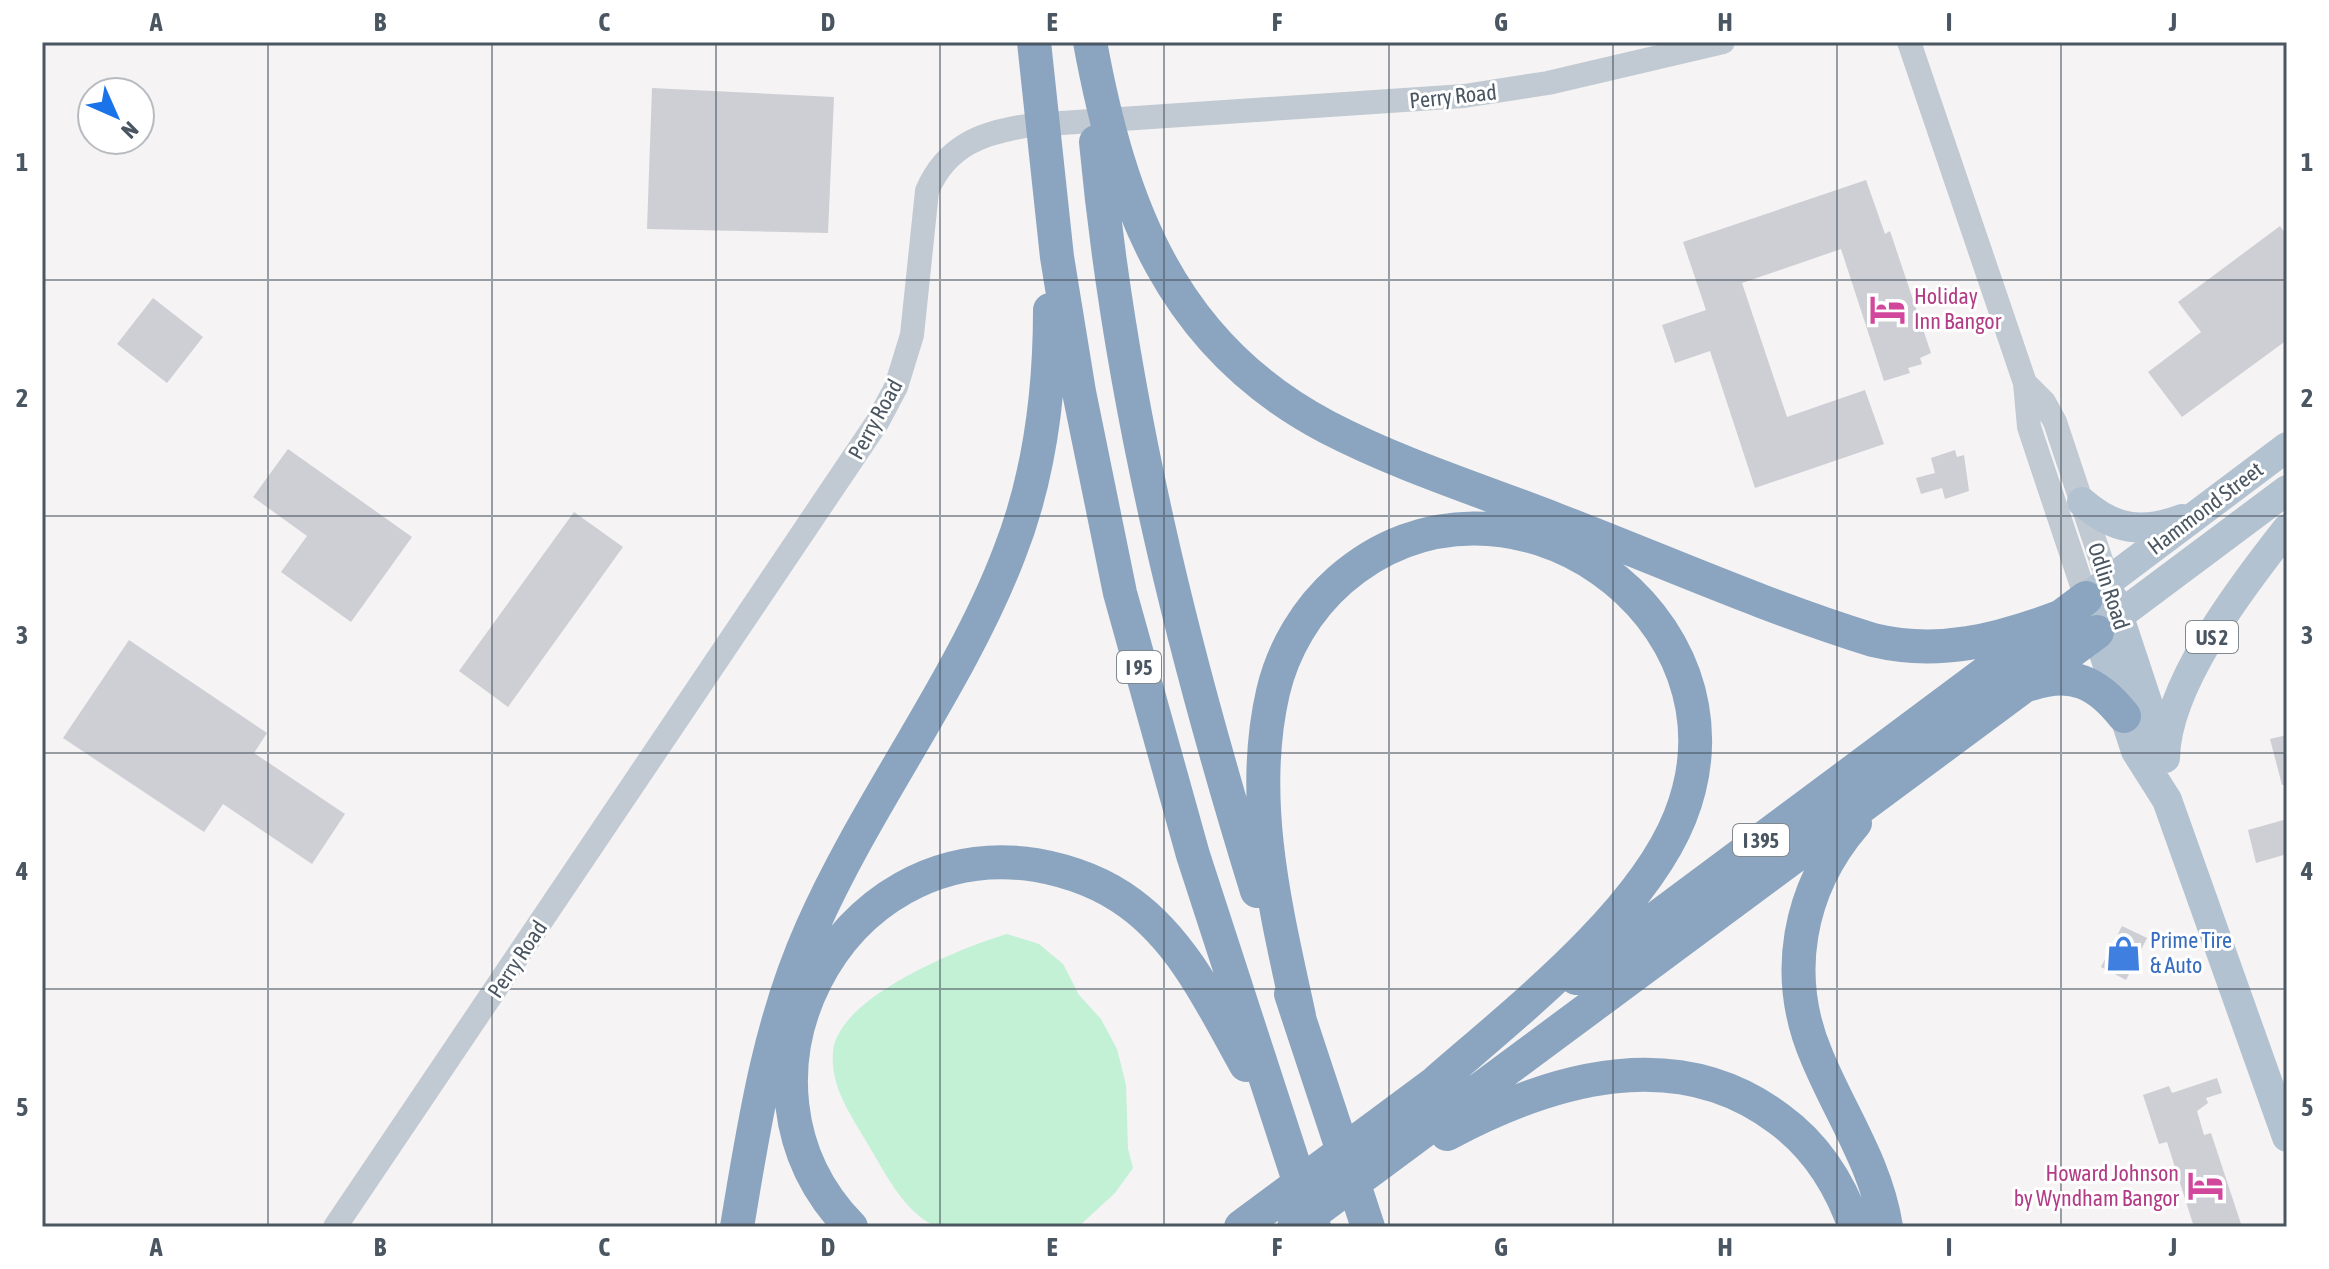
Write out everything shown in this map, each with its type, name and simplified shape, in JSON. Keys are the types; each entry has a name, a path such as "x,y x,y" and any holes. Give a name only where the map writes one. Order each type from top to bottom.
{"highway":[{"name":"I 95","path":"1034,42 1048,194 1092,459 1136,659 1193,855 1282,1128 1323,1213"},
{"name":"I 95","path":"1089,42 1113,189 1128,385 1167,577 1219,768 1368,1227"},
{"path":"1113,189 1166,277 1208,334 1281,400 1349,438 1873,640 1918,647 1964,645 2084,599"},
{"path":"737,1227 767,1061 802,951 835,879 990,597 1025,506 1047,390 1048,194"},
{"path":"1299,1016 1270,870 1262,788 1270,702 1277,675 1295,636 1323,598 1349,573 1390,547 1421,536 1456,529 1505,529 1537,536 1573,550 1606,571 1635,597 1658,626 1675,657 1688,692 1694,732 1688,796 1662,854 1615,914 1528,1001 1436,1082"},
{"name":"I 395","path":"1241,1227 2084,599"},
{"name":"I 395","path":"1294,1227 1323,1213 2108,624"},
{"path":"2020,689 2057,677 2081,679 2102,691 2124,716"},
{"path":"1886,1227 1869,1166 1812,1044 1797,978 1801,933 1816,884 1845,835 1891,784"},
{"path":"851,1227 815,1177 796,1125 791,1087 798,1023 811,986 846,934 895,894 950,870 1007,862 1044,867 1082,877 1130,903 1183,957 1282,1128"},
{"path":"1323,1213 1509,1104 1577,1083 1649,1073 1714,1084 1752,1101 1779,1119 1803,1140 1830,1173 1855,1227"},
{"path":"1219,1227 1321,1167"}],"main road":[{"name":"Hammond Street","path":"2084,599 2287,447"},
{"name":"Hammond Street","path":"2108,624 2287,490"},
{"path":"2082,502 2102,519 2133,529 2169,524 2205,508"},
{"name":"US 2","path":"2165,758 2168,723 2178,697 2240,594 2287,529"},
{"name":"Odlin Road","path":"2084,599 2108,624 2165,758 2167,800"},
{"name":"Odlin Road","path":"2108,624 2124,716 2142,764 2167,800 2287,1137"}],"street":[{"name":"Perry Road","path":"335,1227 874,429 896,387 912,335 927,191 935,173 957,149 993,132 1032,125 1358,105 1509,90 1723,42"},
{"name":"Odlin Road","path":"1909,42 2025,383 2029,427 2084,599"},
{"name":"Odlin Road","path":"2025,383 2044,402 2055,422 2082,502 2084,599"}],"green space":[{"path":"1007,934 1039,944 1063,964 1079,995 1101,1019 1117,1049 1126,1085 1128,1149 1133,1168 1115,1193 1078,1227 958,1228 933,1225 923,1219 904,1201 889,1179 849,1113 835,1078 833,1052 840,1032 856,1012 905,977 962,950"}],"building":[{"path":"652,88 834,97 828,233 647,229"},
{"path":"1866,180 1885,234 1890,231 1931,353 1920,358 1922,364 1908,368 1910,373 1884,381 1841,249 1742,283 1787,417 1865,390 1884,444 1755,488 1710,351 1675,363 1662,325 1706,310 1683,242"},
{"path":"2280,226 2287,236 2287,340 2182,417 2148,372 2201,332 2178,302"},
{"path":"153,298 203,337 167,383 117,344"},
{"path":"288,449 412,537 351,622 281,572 307,536 253,497"},
{"path":"1955,450 1957,457 1964,455 1969,491 1945,499 1942,488 1921,494 1916,478 1935,473 1931,458"},
{"path":"574,512 623,547 508,707 459,671"},
{"path":"129,640 267,733 254,753 345,814 312,864 223,804 204,832 63,738"},
{"path":"2287,735 2287,784 2282,785 2270,739"},
{"path":"2287,819 2287,854 2256,863 2248,830"},
{"name":"Prime Tire & Auto","path":"2122,926 2147,938 2126,980 2101,967"},
{"name":"Howard Johnson by Wyndham Bangor","path":"2217,1078 2222,1093 2206,1098 2208,1103 2197,1111 2204,1135 2211,1133 2242,1227 2194,1227 2167,1142 2159,1144 2143,1095 2169,1086 2172,1093"}],"place":[{"name":"Holiday Inn Bangor","path":"1888,309"},
{"name":"Prime Tire & Auto","path":"2124,953"},
{"name":"Howard Johnson by Wyndham Bangor","path":"2205,1186"}]}
